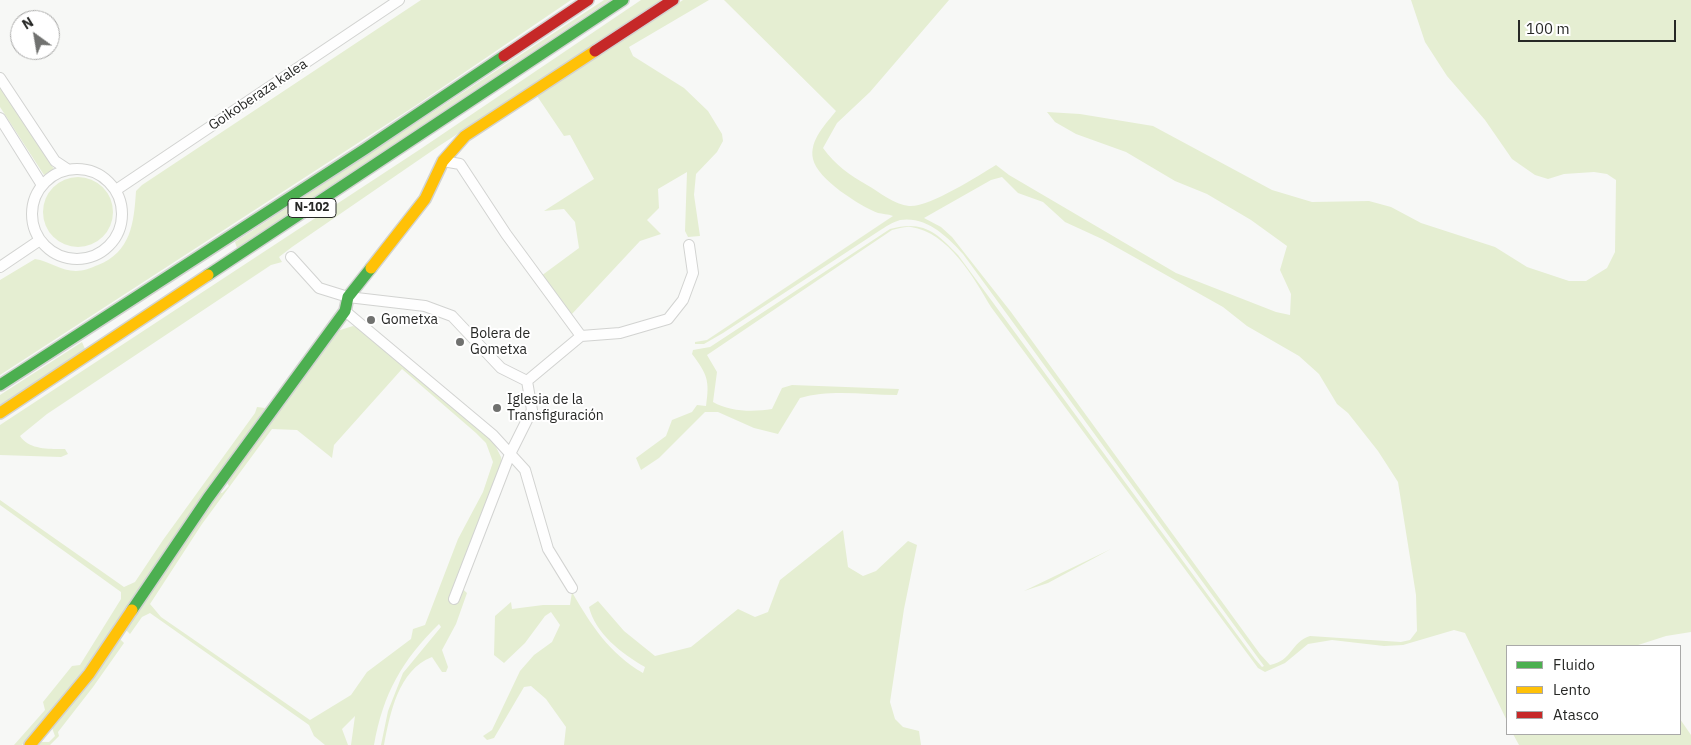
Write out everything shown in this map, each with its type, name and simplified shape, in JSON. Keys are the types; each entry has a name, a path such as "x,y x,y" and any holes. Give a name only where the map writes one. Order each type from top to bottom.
{"main road":[{"name":"N-102","path":"0,385 366,149 588,0"},
{"name":"N-102","path":"0,413 623,0"},
{"path":"30,745 88,674 208,498 345,311 348,298 425,198 442,161 465,136 673,0"}],"street":[{"name":"Goikoberaza kalea","path":"116,190 399,0"},
{"path":"0,78 55,161 67,169"},
{"path":"0,118 42,185"},
{"path":"442,161 460,164 506,234 581,336"},
{"path":"81,168 95,172 107,179 116,190 122,204 122,219 118,234 108,246 96,255 81,259 65,257 51,251 40,240 34,227 32,212 35,198 42,185 53,175 67,169 81,168"},
{"path":"0,267 40,240"},
{"path":"527,381 581,336 620,333 668,319 682,300 693,273 688,245"},
{"path":"291,257 319,288 348,298 425,306 452,316 502,368 527,381"},
{"path":"345,311 493,435 525,470 548,549 572,588"},
{"path":"454,599 510,454 532,410 527,381"}],"green space":[{"path":"421,0 571,0 415,106 0,375 0,280 35,259 76,271 90,268 109,259 118,252 129,235 134,214 136,191 142,185"},
{"path":"604,0 610,0 237,248 235,242"},
{"path":"641,0 664,0 439,146 292,247 279,257 282,262 271,265 47,414 20,436 24,441 34,446 47,449 65,449 68,454 61,457 0,455 0,425 419,150"},
{"path":"683,0 709,0 629,47 633,56 684,88 708,111 722,134 723,141 717,152 696,174 694,195 700,236 688,237 685,231 687,172 658,189 659,208 647,220 661,234 640,241 571,315 541,276 579,248 575,222 564,209 544,211 594,179 570,135 564,136 537,96"},
{"path":"724,0 949,0 870,92 837,123 823,148 838,165 849,173 887,198 904,205 917,205 940,197 996,165 1009,175 1176,273 1276,312 1290,315 1291,294 1280,270 1287,246 1251,220 1207,194 1175,181 1126,152 1076,134 1055,122 1047,112 1080,114 1153,126 1272,190 1312,202 1369,201 1391,207 1421,223 1495,247 1527,267 1569,281 1586,281 1607,268 1615,252 1616,180 1607,174 1594,172 1564,174 1548,179 1535,175 1512,159 1485,120 1447,76 1425,42 1411,0 1691,0 1691,632 1666,636 1638,645 1506,645 1506,719 1465,633 1454,630 1403,645 1384,646 1332,640 1308,644 1285,663 1265,672 1258,668 991,307 959,258 937,238 911,227 892,230 707,355 717,372 713,402 727,408 750,411 772,409 782,388 792,385 899,389 897,395 836,393 800,398 778,434 754,428 718,412 705,412 659,458 641,470 636,458 666,436 672,420 692,412 697,405 706,406 708,390 706,378 692,354 693,350 710,347 890,229 901,227 911,226 920,227 936,234 958,255 1255,659 1262,667 1264,666 963,254 943,234 927,224 910,220 900,220 892,223 723,333 704,344 695,344 695,342 707,340 893,216 878,213 861,204 840,191 822,175 816,167 812,152 816,139 836,111","holes":["1002,177 1018,193 1043,202 1065,222 1102,239 1223,307 1247,326 1299,356 1319,374 1337,404 1348,413 1378,451 1398,482 1416,595 1417,631 1410,640 1401,642 1310,636 1299,642 1283,660 1277,663 1270,665 1260,654 1011,312 952,237 941,227 924,218 991,180"]},
{"path":"0,87 54,169 44,175 0,107"},
{"path":"85,177 98,183 107,192 111,198 113,212 111,226 103,237 92,245 71,247 64,245 53,237 45,226 43,205 45,198 53,187 64,179"},
{"path":"353,326 367,332 494,443 501,457 502,464 456,583 467,593 456,624 442,650 448,667 446,672 442,672 432,657 420,663 411,672 403,682 393,707 384,745 381,745 388,711 403,673 441,627 439,624 414,651 396,679 383,710 374,745 351,745 355,716 342,729 348,745 325,745 314,736 309,725 150,613 142,617 130,634 125,629 218,491 222,493 229,486 226,481 337,331","holes":["402,369 486,443 493,462 483,492 458,539 425,625 413,629 411,639 367,672 351,695 310,720 161,617 150,604 202,524 272,429 297,430 332,458 334,445"]},
{"path":"82,342 85,349 0,405 0,395"},
{"path":"257,407 265,408 72,686 22,745 14,745 45,710 43,702 72,666 80,665 121,599 121,592 0,505 0,500 124,587 135,582 255,413"},
{"path":"843,530 848,567 863,576 876,571 908,541 917,545 904,609 890,702 895,719 903,727 919,731 921,745 564,745 566,727 546,699 531,686 524,687 494,738 487,740 483,736 492,730 520,671 534,655 552,642 560,625 551,612 545,616 525,643 504,663 494,655 495,616 511,602 512,609 543,605 570,605 572,592 586,616 602,637 620,657 643,673 645,667 627,656 603,634 592,617 589,607 598,601 624,631 655,656 691,647 738,609 755,617 768,612 780,580"},
{"path":"1111,549 1048,583 1024,591"},
{"path":"120,639 124,643 58,732 59,736 50,745 37,745 40,742 49,742 55,736 52,728"},
{"path":"1681,720 1691,735 1691,745 1519,745 1514,735 1681,735"}],"traffic: fast":[{"path":"208,275 623,0"},
{"path":"0,385 365,149 504,56"},
{"path":"132,610 208,498 345,311 348,297 371,268"}],"traffic: slow":[{"path":"371,268 425,199 443,161 465,136 595,51"},
{"path":"0,413 208,275"},
{"path":"30,745 89,674 132,610"}],"traffic: jam":[{"path":"504,56 588,0"},
{"path":"595,51 673,0"}],"place":[{"name":"Gometxa","path":"371,320"},
{"name":"Bolera de Gometxa","path":"460,342"},
{"name":"Iglesia de la Transfiguración","path":"497,408"}]}
